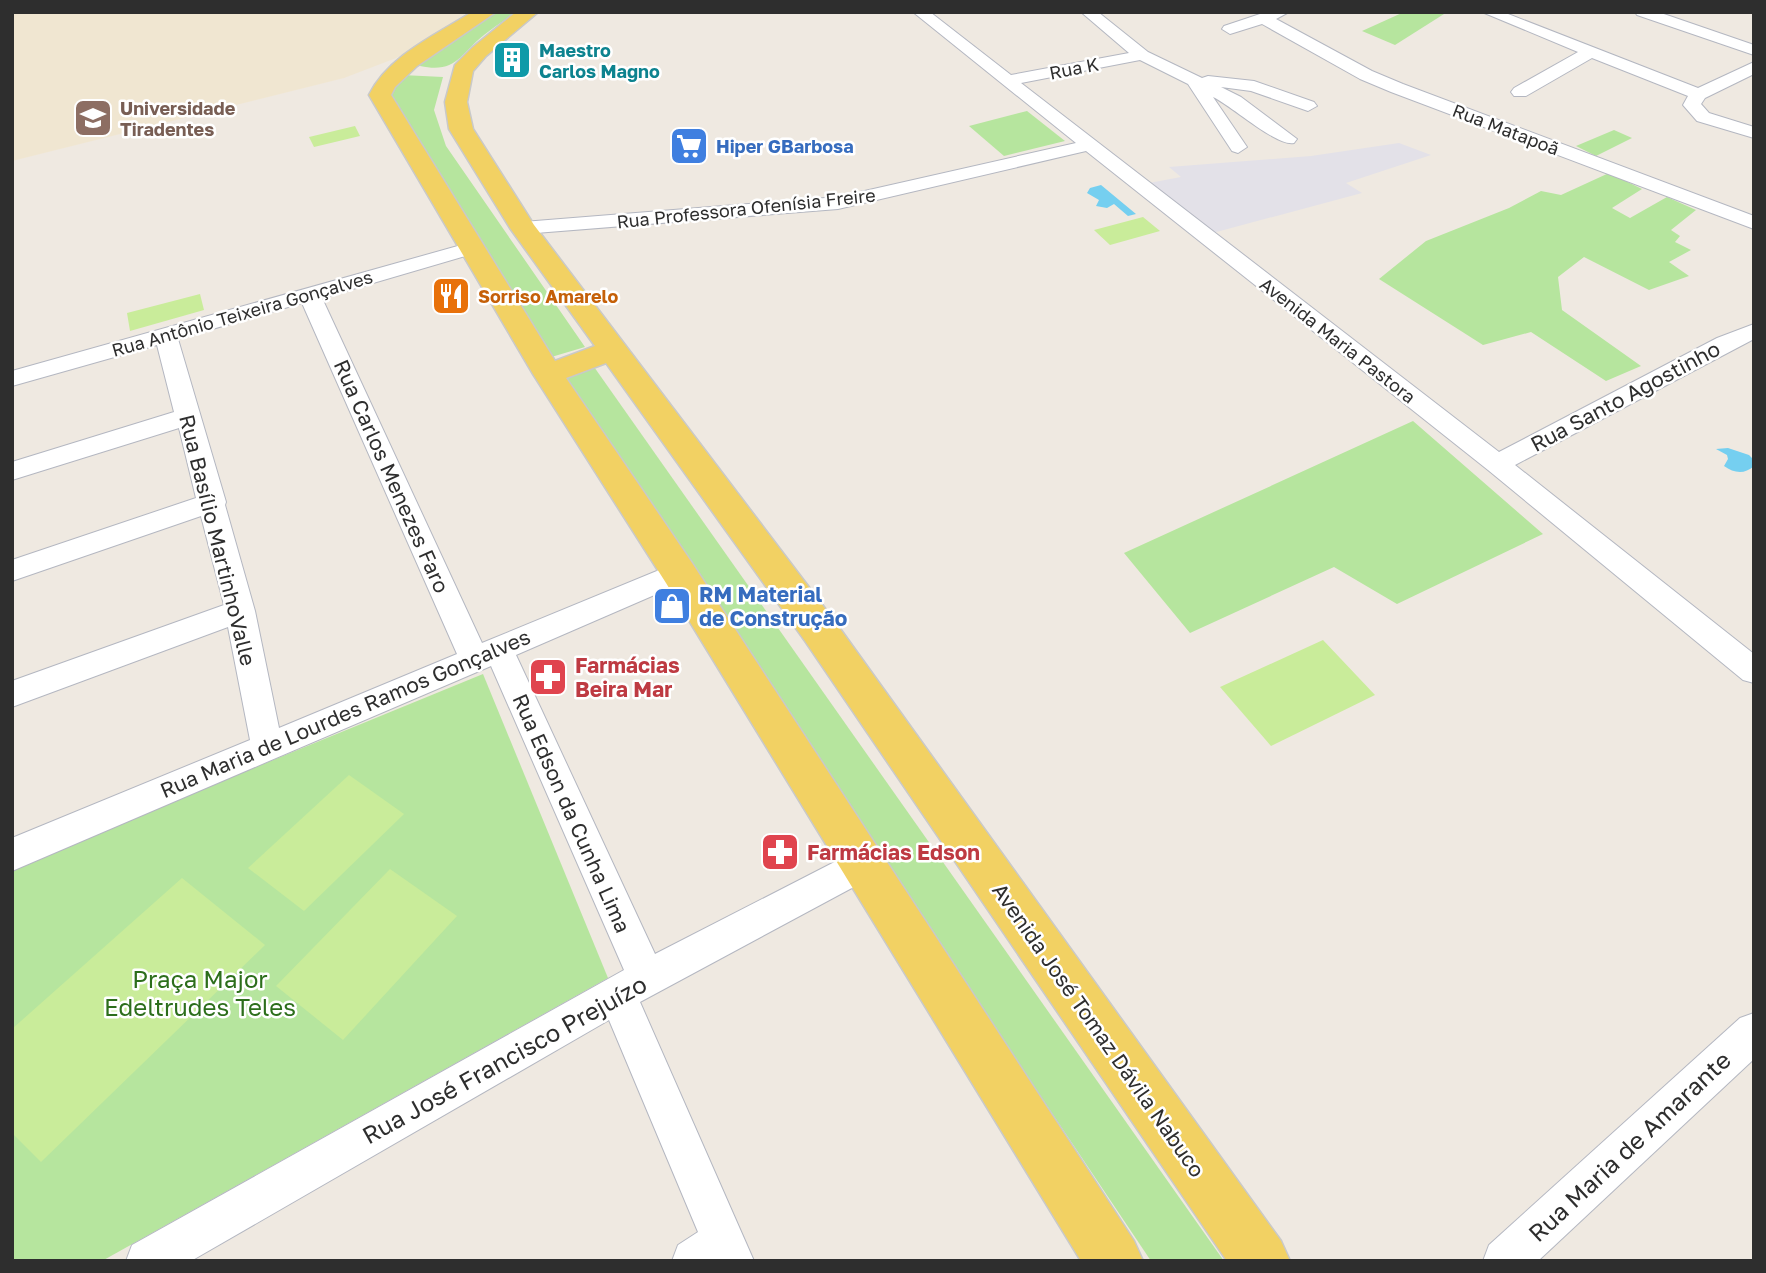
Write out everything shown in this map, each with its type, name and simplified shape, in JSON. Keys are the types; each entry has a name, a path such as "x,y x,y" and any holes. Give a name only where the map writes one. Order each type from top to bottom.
{"main road":[{"path":"446,82 486,12"},
{"path":"528,12 446,82 386,82 380,95 548,374 679,573 1114,1261"},
{"name":"Avenida José Tomaz Dávila Nabuco","path":"446,82 461,129 523,228 819,631 1261,1261"},
{"path":"548,374 613,350"}],"street":[{"name":"Avenida Maria Pastora","path":"920,12 1497,464 1754,671"},
{"path":"1088,12 1142,55 1255,113 1288,139"},
{"path":"1230,29 1283,12"},
{"path":"1642,12 1754,50"},
{"path":"1483,14 1699,94"},
{"name":"Rua Matapoã","path":"1265,19 1387,84 1754,223"},
{"path":"1520,92 1590,52"},
{"name":"Rua K","path":"1006,81 1142,55"},
{"path":"1754,68 1699,94 1692,105 1696,113 1703,117 1754,133"},
{"path":"1194,81 1223,81 1254,86 1308,107"},
{"path":"1194,81 1238,148"},
{"name":"Rua Professora Ofenísia Freire","path":"523,228 838,203 1090,145"},
{"name":"Rua Antônio Teixeira Gonçalves","path":"12,379 472,248"},
{"name":"Rua Carlos Menezes Faro","path":"309,294 486,653"},
{"name":"Rua Santo Agostinho","path":"1497,464 1725,343 1754,331"},
{"name":"Rua Basílio MartinhoValle","path":"166,335 240,611 267,747"},
{"path":"12,471 187,417"},
{"path":"12,571 212,502"},
{"name":"Rua Maria de Lourdes Ramos Gonçalves","path":"12,855 679,573"},
{"path":"12,694 240,611"},
{"name":"Rua Edson da Cunha Lima","path":"486,653 632,986 716,1254"},
{"name":"Rua José Francisco Prejuízo","path":"148,1261 632,986 864,864"},
{"name":"Rua Maria de Amarante","path":"1505,1261 1754,1032"}],"shaded area":[{"name":"Universidade Tiradentes","path":"12,12 468,12 404,55 344,78 12,161"},
{"path":"1399,143 1431,155 1346,183 1362,193 1209,234 1149,183 1181,177 1169,167 1311,156"}],"green space":[{"path":"492,12 516,12 484,35 450,65 432,68 420,66 421,62"},
{"path":"1404,12 1444,14 1395,45 1362,31"},
{"path":"402,75 443,77 434,110 446,146 585,347 548,358 403,128 388,89"},
{"path":"1027,111 1065,141 1004,156 969,126"},
{"path":"355,126 360,136 314,147 309,137"},
{"path":"1614,130 1632,138 1596,156 1576,146"},
{"path":"1609,173 1642,189 1612,208 1630,218 1667,197 1696,210 1671,230 1680,236 1675,242 1691,250 1669,262 1689,276 1649,290 1584,257 1558,277 1562,310 1641,366 1606,381 1531,332 1483,345 1379,279 1426,241 1509,208 1541,191 1561,195"},
{"path":"1143,217 1160,231 1110,245 1094,230"},
{"path":"200,294 204,310 130,331 127,313"},
{"path":"592,364 1224,1261 1151,1261 559,377"},
{"path":"1413,421 1543,534 1397,604 1334,567 1190,633 1124,553"},
{"path":"1323,640 1375,695 1271,746 1220,687"},
{"name":"Praça Major Edeltrudes Teles","path":"483,674 608,978 102,1261 12,1261 12,867"},
{"path":"349,775 404,814 304,911 248,868"},
{"path":"390,869 457,916 343,1040 276,986"},
{"path":"182,878 265,945 41,1162 12,1133 12,1029"}],"water":[{"path":"1101,185 1136,214 1128,216 1114,204 1107,208 1096,206 1099,200 1087,193 1090,188"},
{"path":"1728,448 1749,455 1754,460 1754,466 1739,472 1724,466 1727,455 1716,449"}],"place":[{"name":"Maestro Carlos Magno","path":"512,60"},
{"name":"Universidade Tiradentes","path":"93,118"},
{"name":"Hiper GBarbosa","path":"689,146"},
{"name":"Sorriso Amarelo","path":"451,296"},
{"name":"RM Material de Construção","path":"672,606"},
{"name":"Farmácias Beira Mar","path":"548,677"},
{"name":"Farmácias Edson","path":"780,852"}]}
